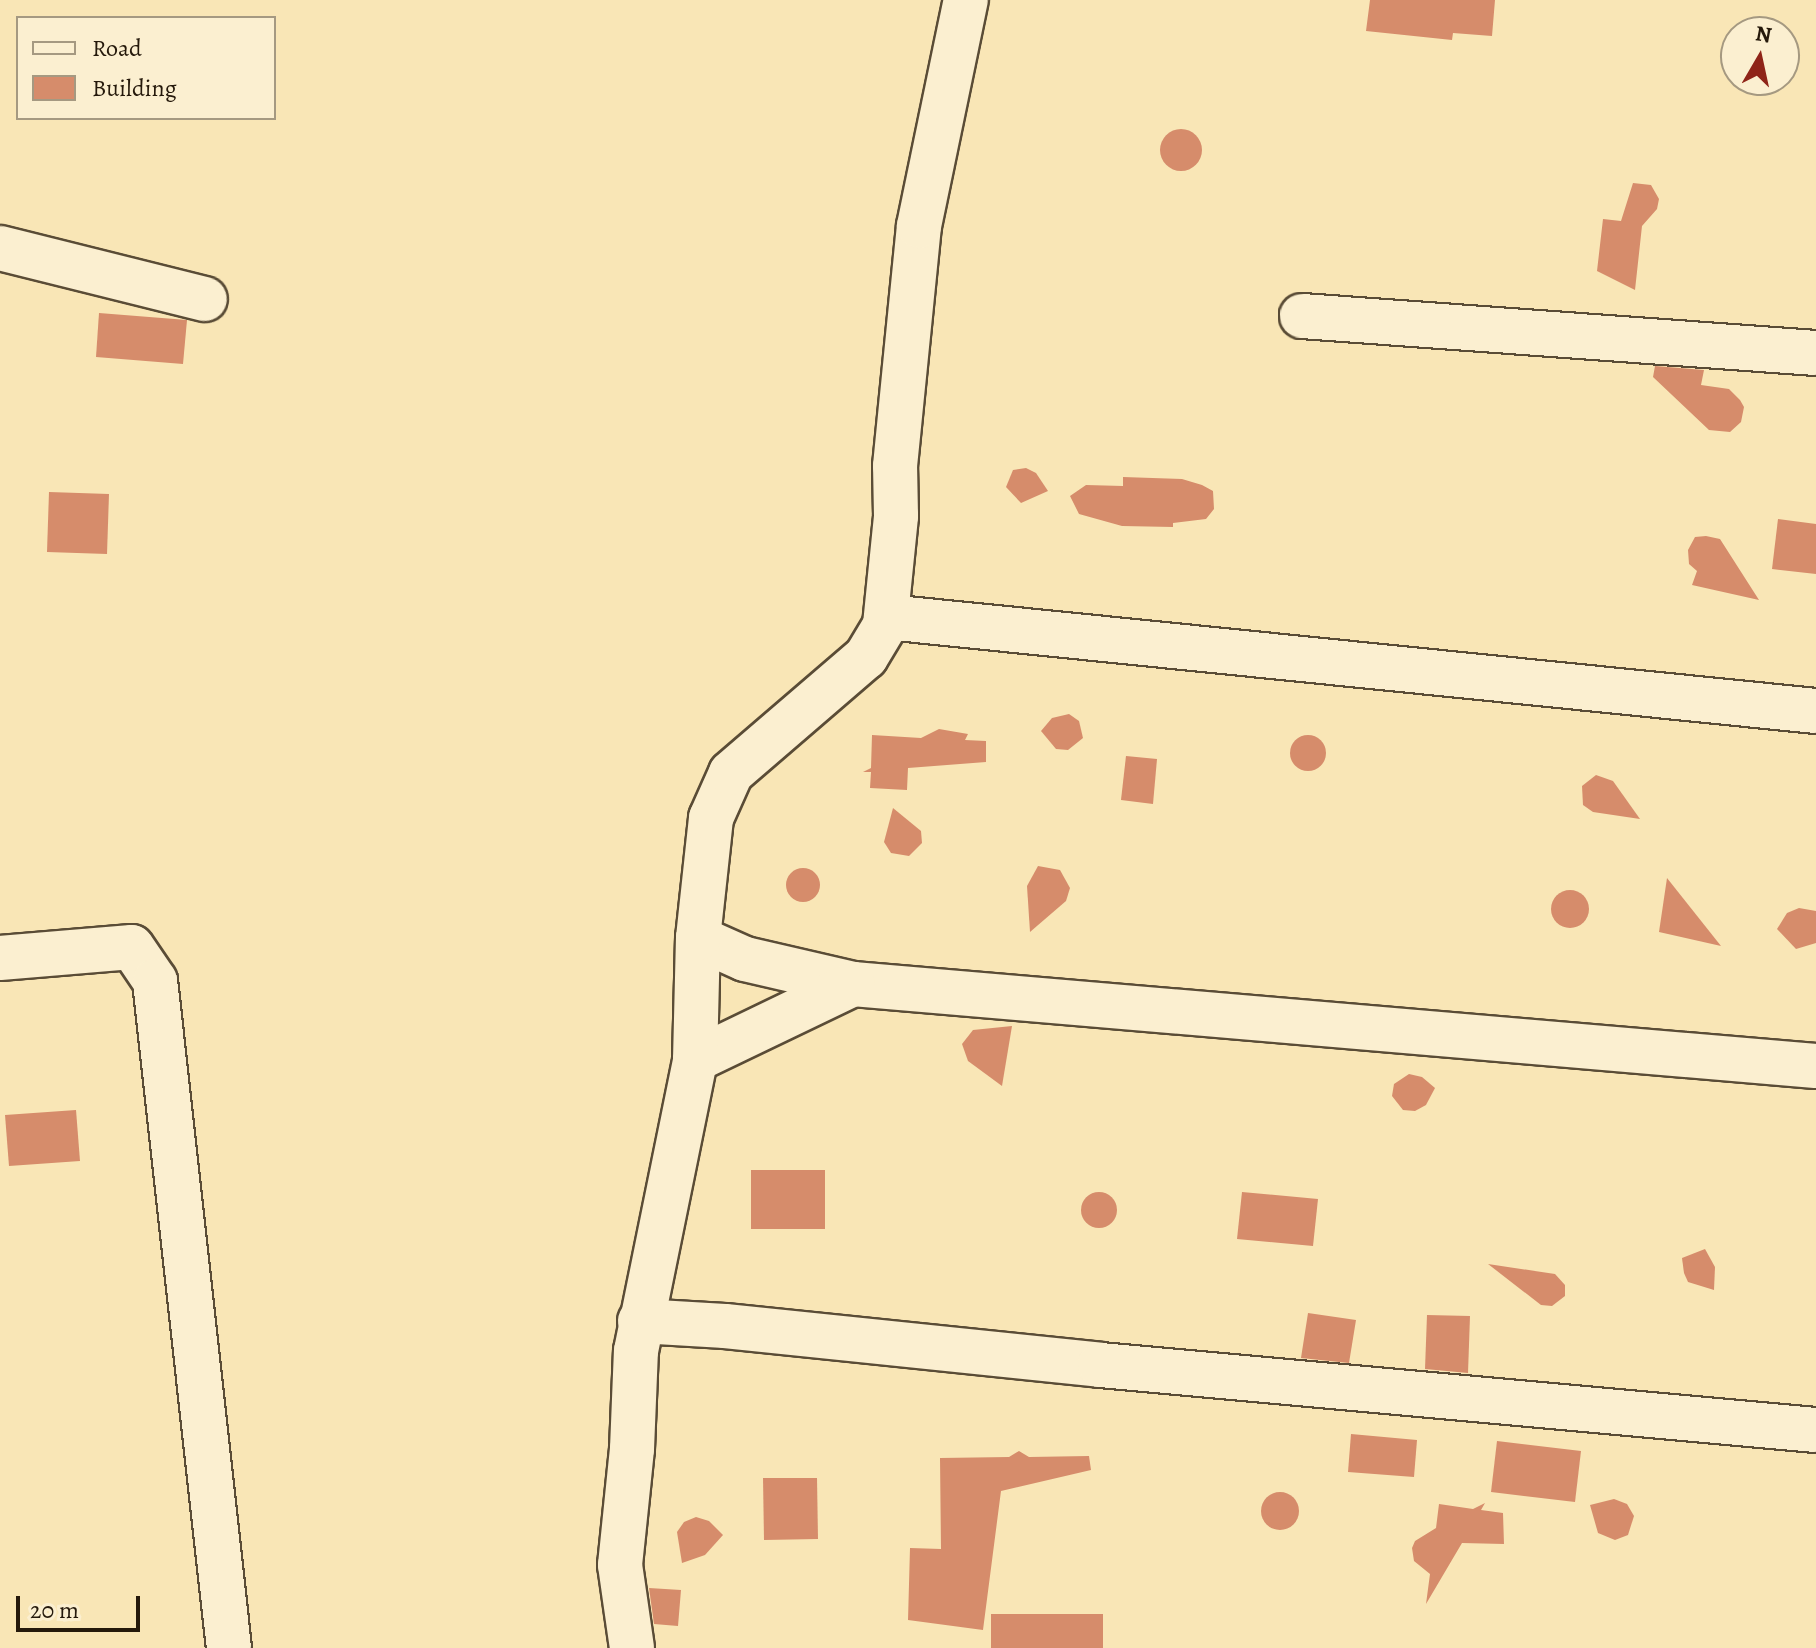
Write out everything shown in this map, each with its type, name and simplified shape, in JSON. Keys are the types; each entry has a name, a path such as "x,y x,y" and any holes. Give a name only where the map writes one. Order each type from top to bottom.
{"street":[{"path":"632,1648 620,1565 640,1321 695,1060 698,938 711,818 731,773 866,657 887,617 896,516 895,466 919,226 966,0"},
{"path":"0,248 205,299"},
{"path":"1302,316 1816,353"},
{"path":"887,617 1816,711"},
{"path":"698,938 745,959 853,984 1816,1066"},
{"path":"0,958 132,947 155,981 229,1648"},
{"path":"695,1060 853,984"},
{"path":"640,1321 725,1326 1100,1365 1816,1430"}],"building":[{"path":"1370,0 1495,0 1492,36 1453,33 1452,40 1366,31"},
{"path":"1181,129 1196,135 1202,150 1196,165 1181,171 1166,165 1160,150 1166,135"},
{"path":"1633,183 1651,185 1659,199 1657,209 1642,226 1635,290 1597,271 1603,219 1621,221"},
{"path":"99,313 187,320 183,364 96,357"},
{"path":"1655,366 1704,370 1701,385 1729,389 1740,400 1744,407 1741,422 1730,432 1709,430 1653,377"},
{"path":"1026,468 1036,473 1048,491 1021,503 1006,487 1013,470"},
{"path":"1123,477 1182,479 1202,485 1213,491 1214,509 1206,519 1173,523 1173,527 1122,526 1079,514 1070,496 1086,485 1123,486"},
{"path":"49,492 109,494 107,554 47,552"},
{"path":"1778,519 1816,524 1816,574 1772,569"},
{"path":"1695,537 1720,539 1759,600 1692,585 1697,571 1689,564 1688,550"},
{"path":"1069,714 1079,721 1083,738 1068,750 1056,749 1041,731 1052,718"},
{"path":"939,729 968,734 965,740 986,741 986,762 908,768 907,790 870,788 871,772 863,772 871,768 872,735 921,738"},
{"path":"1308,735 1321,740 1326,753 1321,766 1308,771 1295,766 1290,753 1295,740"},
{"path":"1126,756 1157,759 1153,804 1121,800"},
{"path":"1596,775 1613,781 1640,819 1593,812 1583,805 1582,786"},
{"path":"893,808 921,831 922,843 909,856 891,853 884,842"},
{"path":"1038,866 1060,870 1070,888 1066,901 1030,932 1027,886"},
{"path":"803,868 815,873 820,885 815,897 803,902 791,897 786,885 791,873"},
{"path":"1667,878 1721,946 1659,932"},
{"path":"1570,890 1584,895 1589,909 1584,923 1570,928 1556,923 1551,909 1556,895"},
{"path":"1799,908 1816,911 1816,943 1796,949 1777,929 1787,913"},
{"path":"1012,1026 1002,1086 968,1061 962,1044 973,1030"},
{"path":"1409,1074 1422,1077 1435,1088 1426,1105 1415,1111 1403,1110 1392,1096 1394,1084"},
{"path":"76,1110 80,1161 9,1166 5,1115"},
{"path":"751,1170 825,1170 825,1229 751,1229"},
{"path":"1099,1192 1111,1198 1117,1210 1111,1222 1099,1228 1087,1222 1081,1210 1087,1198"},
{"path":"1242,1192 1318,1199 1313,1246 1237,1239"},
{"path":"1705,1249 1715,1267 1714,1290 1688,1282 1684,1273 1682,1258"},
{"path":"1488,1264 1555,1274 1565,1285 1565,1296 1552,1306 1541,1305"},
{"path":"1308,1313 1356,1320 1349,1363 1301,1358"},
{"path":"1427,1315 1470,1316 1468,1373 1425,1369"},
{"path":"1351,1434 1417,1440 1414,1477 1348,1472"},
{"path":"1497,1441 1581,1451 1575,1502 1491,1492"},
{"path":"1019,1451 1029,1457 1089,1456 1091,1470 1001,1491 983,1630 908,1620 910,1548 941,1549 940,1458 1009,1457"},
{"path":"763,1478 817,1478 818,1539 764,1540"},
{"path":"1280,1492 1294,1497 1299,1511 1294,1525 1280,1530 1266,1525 1261,1511 1266,1497"},
{"path":"1614,1499 1627,1504 1634,1516 1628,1535 1615,1540 1598,1533 1590,1505"},
{"path":"1485,1503 1481,1510 1503,1513 1504,1544 1462,1543 1426,1604 1430,1574 1414,1561 1412,1548 1415,1541 1436,1528 1439,1504 1473,1509"},
{"path":"696,1517 709,1521 723,1535 705,1555 682,1563 677,1532 684,1522"},
{"path":"649,1588 681,1590 678,1626 654,1624"},
{"path":"991,1614 1103,1614 1103,1648 991,1648"}]}
